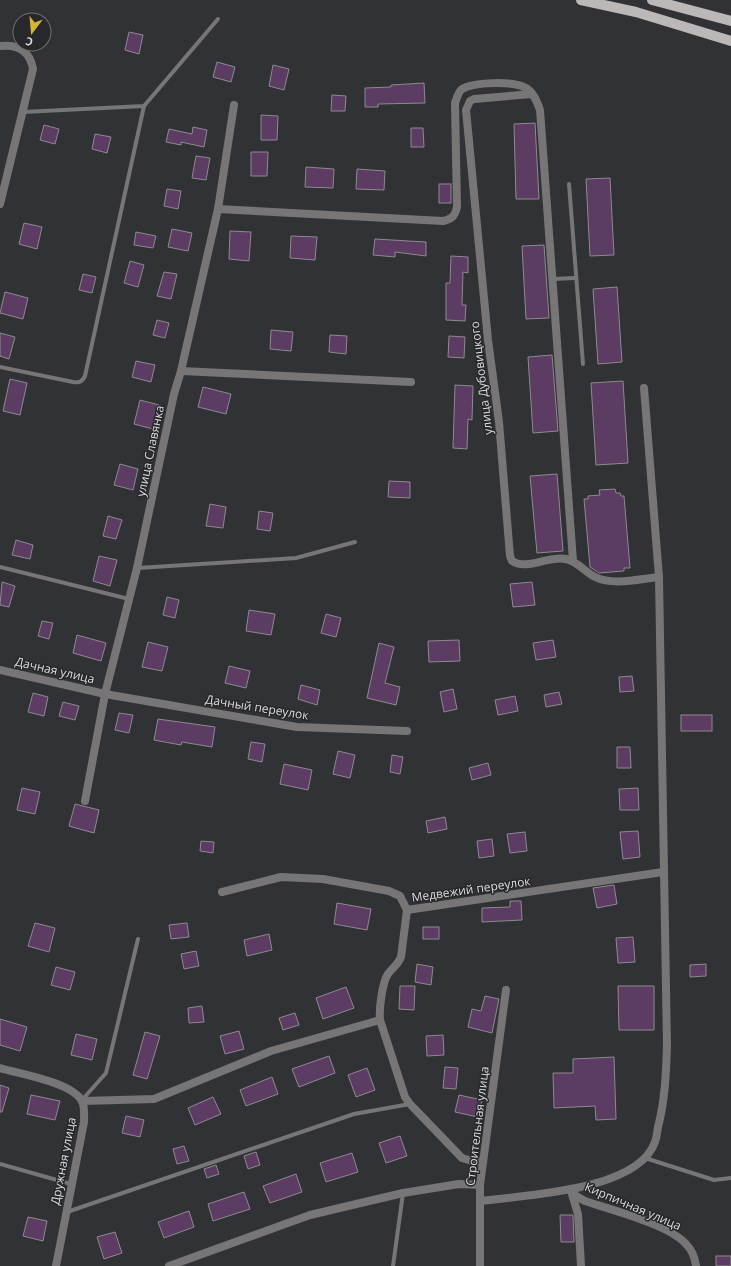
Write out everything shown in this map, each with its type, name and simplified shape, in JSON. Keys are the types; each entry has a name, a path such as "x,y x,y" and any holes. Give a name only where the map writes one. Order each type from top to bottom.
{"main road":[{"path":"581,0 636,12 731,41"},
{"path":"652,0 731,21"}],"street":[{"path":"0,46 18,46 27,52 32,60 33,69 0,204"},
{"path":"218,209 444,221 450,219 455,214 456,207 455,103 461,90 469,87 500,83 515,84 525,88 532,94 540,110 573,561"},
{"name":"улица Дубовицкого","path":"532,94 474,99 470,101 466,110 488,340 500,422 510,556 512,561 516,564 556,558 573,561 601,580 610,581 659,577"},
{"name":"улица Славянка","path":"84,801 105,694 137,568 174,394 181,371 218,209 234,105"},
{"path":"181,371 411,382"},
{"path":"481,1201 571,1189 605,1182 623,1174 645,1158 655,1142 666,1089 668,1046 663,872 659,577 644,388"},
{"name":"Дачная улица","path":"0,670 105,694"},
{"name":"Дачный переулок","path":"105,694 297,727 407,731"},
{"name":"Медвежий переулок","path":"222,892 281,877 323,879 389,891 400,896 407,910 663,872"},
{"path":"407,910 401,957 398,964 388,974 385,980 379,1011 380,1020 405,1097 410,1104 462,1158 475,1162 483,1160"},
{"name":"Строительная улица","path":"480,1266 480,1185 506,990"},
{"path":"0,1068 62,1086 74,1093 82,1101 154,1099 270,1051 380,1020"},
{"name":"Дружная улица","path":"56,1266 65,1213 84,1122 82,1101"},
{"path":"169,1266 310,1214 403,1193 459,1184 480,1185"},
{"path":"571,1189 578,1214 580,1266"},
{"name":"Кирпичная улица","path":"571,1189 576,1196 585,1201 646,1222 674,1234 686,1244 692,1252 696,1266"}],"lane":[{"path":"0,367 78,383 83,381 86,376 144,106 218,19"},
{"path":"23,112 144,106"},
{"path":"568,184 583,364"},
{"path":"553,279 575,278"},
{"path":"137,568 296,558 355,542"},
{"path":"0,566 129,600"},
{"path":"82,1101 106,1073 138,939"},
{"path":"65,1213 354,1114 410,1104"},
{"path":"645,1158 714,1180 731,1178"},
{"path":"0,1164 71,1184"},
{"path":"388,1266 393,1265 403,1193"}],"building":[{"path":"129,32 143,35 139,54 125,50"},
{"path":"217,62 235,67 231,82 213,77"},
{"path":"273,65 289,69 284,90 269,86"},
{"path":"424,83 425,103 378,104 378,107 365,107 365,88"},
{"path":"332,95 346,96 345,111 331,111"},
{"path":"261,115 278,116 277,140 261,140"},
{"path":"535,123 539,199 516,199 514,124"},
{"path":"44,125 59,129 55,144 40,140"},
{"path":"193,127 207,130 204,147 181,142 181,145 166,142 169,129 192,134"},
{"path":"411,128 423,128 424,147 411,147"},
{"path":"95,134 111,137 107,153 92,149"},
{"path":"251,152 268,152 267,176 251,176"},
{"path":"196,156 210,158 206,180 192,178"},
{"path":"306,167 334,169 333,188 305,187"},
{"path":"357,169 385,171 384,190 356,189"},
{"path":"610,178 614,255 590,256 586,179"},
{"path":"439,184 451,184 451,203 439,203"},
{"path":"167,189 181,191 178,209 164,206"},
{"path":"24,223 42,227 37,249 19,244"},
{"path":"172,229 192,233 188,251 168,247"},
{"path":"230,231 251,232 249,261 229,259"},
{"path":"136,232 156,236 153,248 134,245"},
{"path":"291,236 317,237 315,260 290,258"},
{"path":"375,239 426,242 426,256 395,252 395,257 373,255"},
{"path":"544,245 549,318 526,319 522,246"},
{"path":"451,256 468,257 468,273 463,272 462,305 466,305 465,321 446,320 446,283 450,283"},
{"path":"130,261 144,265 138,287 124,283"},
{"path":"164,272 177,274 171,299 157,296"},
{"path":"83,274 96,277 92,293 79,290"},
{"path":"617,287 622,362 598,364 593,289"},
{"path":"5,292 28,298 23,319 0,313"},
{"path":"157,320 169,323 165,338 153,335"},
{"path":"271,330 293,332 291,351 270,349"},
{"path":"0,333 15,337 9,359 0,356"},
{"path":"330,335 347,336 346,354 329,352"},
{"path":"449,336 465,337 464,358 448,357"},
{"path":"552,355 558,431 533,433 528,357"},
{"path":"136,361 155,365 151,382 132,377"},
{"path":"10,379 27,383 20,415 3,411"},
{"path":"623,381 628,463 596,465 591,383"},
{"path":"455,385 473,386 472,420 468,419 467,449 453,448"},
{"path":"203,387 231,394 226,414 198,407"},
{"path":"140,400 159,405 153,429 134,424"},
{"path":"120,464 138,469 133,490 114,485"},
{"path":"557,474 563,551 537,553 530,476"},
{"path":"389,481 410,482 410,498 388,497"},
{"path":"615,489 616,493 620,493 621,496 624,496 630,568 624,568 624,571 599,573 590,567 584,499 588,499 588,496 600,495 599,490"},
{"path":"210,504 226,507 223,528 206,526"},
{"path":"259,511 273,513 270,531 257,529"},
{"path":"108,516 122,520 116,539 103,536"},
{"path":"16,540 33,545 30,559 12,555"},
{"path":"99,556 117,560 110,586 93,581"},
{"path":"2,582 15,586 9,607 0,605"},
{"path":"532,582 535,605 513,607 510,584"},
{"path":"167,597 179,600 175,618 163,615"},
{"path":"249,610 275,614 271,635 246,631"},
{"path":"326,614 341,618 336,637 321,633"},
{"path":"42,621 53,623 49,639 38,636"},
{"path":"77,635 106,643 101,661 73,653"},
{"path":"459,640 460,661 429,662 428,641"},
{"path":"553,640 556,657 536,660 533,643"},
{"path":"148,642 168,647 162,671 142,667"},
{"path":"379,643 394,647 385,683 400,687 396,705 367,698"},
{"path":"229,666 250,671 246,688 225,683"},
{"path":"632,676 634,691 620,692 619,677"},
{"path":"301,685 320,690 317,705 298,699"},
{"path":"453,689 457,709 444,712 440,692"},
{"path":"559,692 562,704 546,707 544,695"},
{"path":"33,693 48,697 44,716 28,712"},
{"path":"515,696 518,711 498,715 495,700"},
{"path":"63,702 79,706 75,720 59,716"},
{"path":"119,713 133,715 129,733 115,730"},
{"path":"681,715 712,715 712,731 681,731"},
{"path":"158,719 215,727 212,747 182,742 181,745 154,740"},
{"path":"251,742 265,744 262,762 248,759"},
{"path":"617,747 630,747 631,768 617,768"},
{"path":"338,751 355,755 350,778 333,774"},
{"path":"392,755 403,757 400,774 390,772"},
{"path":"488,763 491,775 472,780 469,768"},
{"path":"284,764 312,770 308,790 280,784"},
{"path":"22,788 40,792 35,814 17,810"},
{"path":"638,788 639,810 620,810 619,789"},
{"path":"75,804 99,810 94,833 69,826"},
{"path":"445,817 447,829 428,833 426,821"},
{"path":"638,831 640,857 623,859 620,832"},
{"path":"525,832 527,851 510,853 507,834"},
{"path":"492,839 494,856 479,858 477,841"},
{"path":"201,841 214,842 213,853 200,851"},
{"path":"614,885 617,904 597,908 593,888"},
{"path":"510,901 521,901 522,920 482,922 482,908 510,907"},
{"path":"337,903 371,909 367,930 334,924"},
{"path":"35,923 55,928 49,952 28,946"},
{"path":"187,923 189,937 171,939 169,925"},
{"path":"423,927 439,927 439,939 423,939"},
{"path":"269,934 272,950 247,956 244,940"},
{"path":"633,937 635,962 618,963 616,938"},
{"path":"196,951 199,966 184,969 181,954"},
{"path":"417,964 433,967 431,985 415,982"},
{"path":"706,964 706,976 690,977 690,965"},
{"path":"56,967 75,972 70,990 51,985"},
{"path":"400,986 415,986 414,1010 399,1009"},
{"path":"618,986 654,986 654,1030 619,1030"},
{"path":"346,987 354,1008 323,1019 316,998"},
{"path":"485,996 499,999 492,1033 468,1027 472,1009 481,1011"},
{"path":"202,1006 204,1022 189,1023 188,1008"},
{"path":"295,1013 299,1025 283,1030 279,1018"},
{"path":"0,1019 27,1027 20,1051 0,1045"},
{"path":"239,1031 244,1049 225,1054 220,1036"},
{"path":"145,1032 160,1036 147,1079 133,1075"},
{"path":"76,1034 97,1039 92,1060 71,1055"},
{"path":"443,1035 444,1055 427,1056 426,1036"},
{"path":"329,1056 335,1073 299,1087 292,1069"},
{"path":"614,1057 616,1119 596,1120 595,1106 554,1108 553,1073 573,1073 573,1059"},
{"path":"445,1067 458,1068 456,1089 443,1088"},
{"path":"367,1068 375,1090 356,1097 348,1075"},
{"path":"272,1077 278,1094 246,1106 240,1090"},
{"path":"0,1085 9,1088 2,1112 0,1112"},
{"path":"31,1095 60,1101 55,1120 27,1114"},
{"path":"459,1095 482,1100 478,1117 455,1112"},
{"path":"213,1097 221,1114 195,1125 188,1108"},
{"path":"126,1116 144,1120 140,1137 122,1133"},
{"path":"400,1136 407,1156 386,1163 379,1143"},
{"path":"184,1146 189,1161 177,1164 173,1149"},
{"path":"256,1152 260,1165 248,1169 244,1156"},
{"path":"352,1153 358,1172 326,1182 320,1163"},
{"path":"216,1165 219,1174 207,1178 204,1169"},
{"path":"296,1174 302,1192 270,1203 263,1186"},
{"path":"244,1192 250,1209 213,1221 208,1204"},
{"path":"189,1211 194,1227 164,1238 158,1222"},
{"path":"560,1215 573,1215 574,1242 561,1242"},
{"path":"28,1217 47,1221 43,1241 23,1236"},
{"path":"115,1232 122,1253 104,1259 97,1237"},
{"path":"716,1256 731,1256 731,1266 716,1266"}]}
